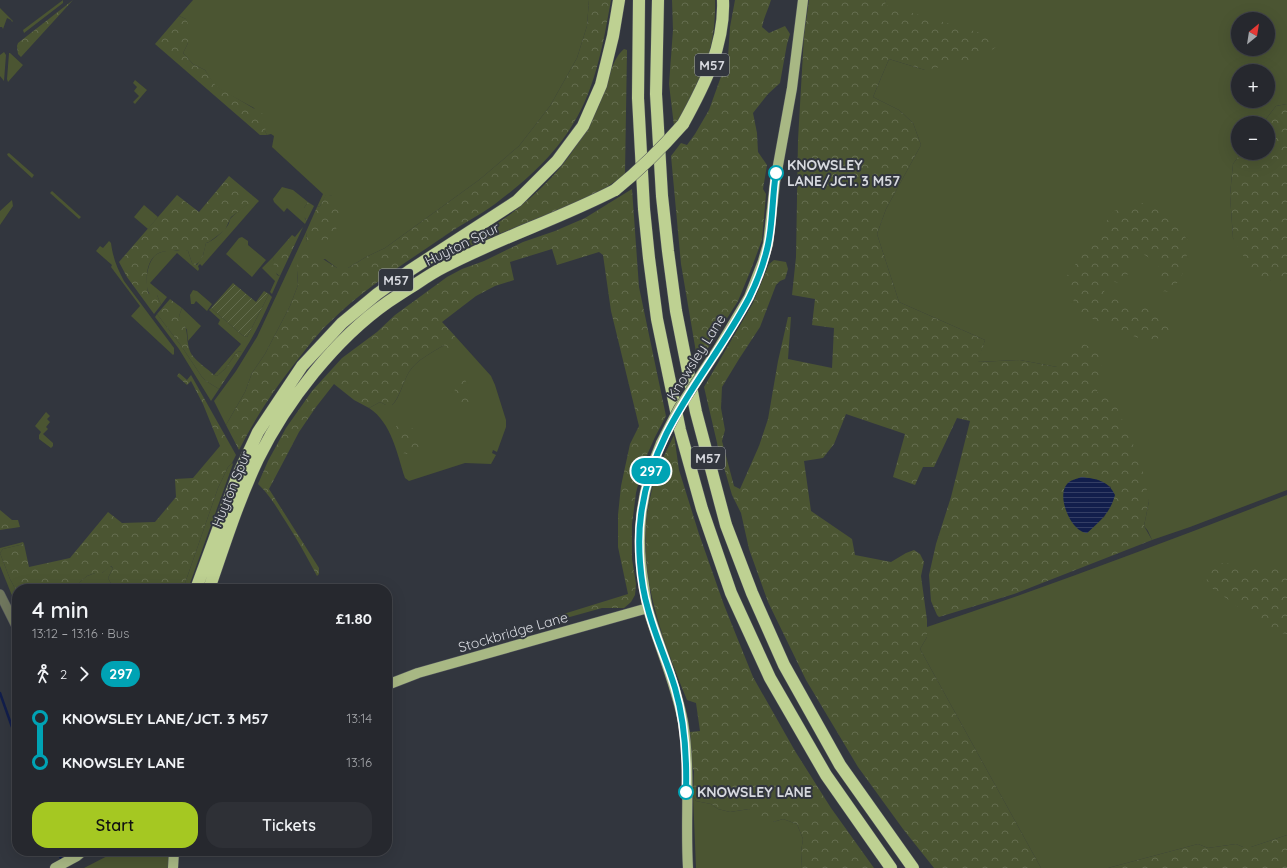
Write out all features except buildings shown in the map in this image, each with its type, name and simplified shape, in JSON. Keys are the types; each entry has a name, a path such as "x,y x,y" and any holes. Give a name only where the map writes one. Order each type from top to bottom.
{"highway":[{"name":"Huyton Spur","path":"198,584 238,475 258,432 302,366 342,323 377,294 409,271 517,201 557,161 583,126 601,85 614,36 619,0"},
{"name":"M57","path":"639,0 638,98 644,209 649,258 657,319 680,430 702,509 731,593 770,678 826,775 891,868"},
{"name":"M57","path":"658,0 656,94 662,196 668,251 676,311 696,412 726,525 752,593 784,665 840,765 913,868"},
{"name":"Huyton Spur","path":"211,584 258,459 296,397 318,368 343,340 387,303 443,267 556,218 615,190 640,170 651,160 683,124 708,76 720,39 723,0"}],"main road":[{"name":"Knowsley Lane","path":"688,868 686,805 687,754 683,724 675,688 648,608 639,543 641,515 645,489 653,462 661,443 679,408 718,349 749,297 764,260 768,244 775,182 792,88 803,0"},
{"name":"Stockbridge Lane","path":"392,682 418,673 648,608"},
{"path":"61,866 77,856"},
{"path":"173,868 174,856"}],"street":[{"path":"0,594 12,618"}],"green space":[{"path":"63,0 63,3 24,33 23,30"},
{"path":"73,0 21,57 18,54 18,43"},
{"path":"193,0 589,0 587,26 577,58 550,106 519,146 479,180 385,248 348,268 337,268 325,259 297,271 298,285 290,306 265,354 252,373 245,392 226,425 214,401 236,371 257,337 306,232 307,242 332,196 326,195 320,206 317,207 323,194 272,147 274,136 271,134 267,135 254,108 215,86 205,70 193,64 183,53 188,43 186,19 179,16"},
{"path":"589,0 611,0 605,34 597,68 585,101 561,142 535,171 505,196 386,276 357,298 327,325 311,342 278,386 253,424 239,450 226,425 245,392 252,373 265,354 290,306 298,285 298,259 303,251 312,252 337,268 348,268 385,248 479,180 519,146 550,106 577,58 587,26"},
{"path":"672,0 715,0 714,28 705,66 695,90 674,126 669,84 673,30"},
{"path":"735,0 771,0 762,27 769,33 785,26 790,34 780,83 768,94 753,113 757,133 758,152 767,165 763,189 766,194 762,240 738,301 698,364 681,264 671,156 681,143 687,145 709,110 728,57 730,27"},
{"path":"809,0 886,0 885,5 991,36 996,47 977,60 925,70 889,59 873,97 899,110 913,123 921,145 886,209 877,234 899,302 985,340 978,362 1020,360 1057,367 1060,356 1084,344 1103,354 1097,392 1114,401 1141,462 1149,501 1144,526 1152,540 1014,594 939,617 931,601 929,575 936,544 951,497 970,421 957,418 934,467 923,467 915,485 893,477 905,434 846,414 834,444 823,458 804,461 811,511 852,539 855,555 891,562 914,550 920,554 924,562 921,576 927,620 927,637 920,649 1041,868 934,868 903,829 858,767 806,680 768,602 749,549 741,513 732,495 718,447 704,387 753,303 769,264 774,260 786,262 788,269 785,279 776,285 760,327 722,387 721,408 725,430 722,441 734,486 740,489 759,446 768,419 778,361 788,317 791,317 788,359 832,368 834,328 812,325 815,299 792,295 796,257 798,140 804,35","holes":["1081,477 1098,480 1111,487 1105,516 1087,533"]},
{"path":"886,0 1287,0 1287,104 1275,107 1275,64 1231,64 1231,108 1274,108 1268,116 1231,116 1231,160 1236,160 1233,164 1230,195 1233,238 1271,281 1287,281 1287,490 1152,540 1144,526 1149,501 1097,392 1057,367 1020,360 977,362 985,340 899,302 877,234 886,209 921,145 913,123 899,110 873,97 889,59 925,70 884,5"},
{"path":"0,8 13,21 12,22 7,18 3,29 0,27"},
{"path":"179,16 186,19 190,29 188,43 183,53 193,64 205,70 216,86 268,117 265,131 267,135 260,135 155,44"},
{"path":"624,49 627,50 625,174 617,181 571,206 467,247 463,245 500,222 533,196 569,157 583,134 603,93 616,58"},
{"path":"4,52 6,55 4,81 0,76 0,55"},
{"path":"9,53 23,65 8,82 7,79"},
{"path":"135,80 147,90 135,104 133,102 139,96 134,91 137,87 133,83"},
{"path":"1287,104 1287,281 1271,281 1254,274 1233,238 1230,195 1233,164 1236,160 1275,160 1275,116 1268,116 1276,106"},
{"path":"9,153 34,175 32,178 8,156 7,154"},
{"path":"229,176 259,201 257,203 247,205 231,217 225,230 206,243 200,261 195,265 192,263 188,251 186,250 163,252 153,257 147,272 148,293 151,295 157,295 161,305 154,314 127,277 119,262 177,195 199,212"},
{"path":"282,187 293,190 308,202 304,208 305,219 307,220 305,224 287,208 284,212 274,202 273,199"},
{"path":"632,189 639,287 666,416 643,464 636,493 632,524 632,559 636,584 635,595 631,602 624,608 602,608 559,620 557,616 628,594 618,547 618,515 621,486 630,444 639,426 611,311 603,255 599,252 557,265 552,249 510,262 514,280 495,286 476,296 442,322 455,336 455,349 451,351 446,350 444,345 416,364 409,372 397,399 392,405 386,405 380,402 369,408 354,400 334,384 299,432 269,489 319,568 319,574 317,576 276,507 258,484 268,461 286,428 312,391 342,358 377,332 395,315 447,277 523,242 555,231 585,218"},
{"path":"52,191 81,217 79,219 50,193"},
{"path":"326,194 332,196 346,212 333,234 326,241 316,241 313,245 307,242 306,232 317,207 320,206"},
{"path":"12,200 13,206 0,225 0,211"},
{"path":"308,202 314,206 307,220 303,216 304,208"},
{"path":"250,203 257,203 202,266 200,264 198,266 198,271 177,253 150,283 167,297 161,305 157,295 150,295 147,286 147,273 151,262 157,254 164,251 185,250 188,251 192,263 197,265 203,255 206,243 221,233 228,225 231,218"},
{"path":"1143,203 1169,215 1189,242 1184,271 1172,292 1162,291 1158,277 1159,264 1143,254 1132,259 1127,276 1120,283 1110,281 1105,285 1104,293 1111,297 1133,305 1155,307 1174,323 1176,331 1164,337 1147,341 1108,327 1079,312 1064,280 1114,211"},
{"path":"144,205 158,217 148,229 134,217"},
{"path":"303,227 280,276 275,271 273,257 292,235 295,237"},
{"path":"242,237 248,241 248,245 266,260 252,277 226,254 239,238"},
{"path":"109,241 111,243 119,272 124,281 174,348 173,355 131,316 140,306 111,267 112,265 96,251 100,246 103,248"},
{"path":"273,257 277,275 280,276 272,294 270,292 275,281 262,268"},
{"path":"233,283 256,302 264,291 269,294 247,337 242,335 211,308"},
{"path":"193,290 197,291 212,304 207,311 196,301 194,304 191,304 190,295"},
{"path":"269,294 272,297 242,354 242,351 237,352 225,369 217,376 214,375 241,344 218,324 220,320 209,310 211,308 242,335 247,337"},
{"path":"170,299 182,308 179,316 185,325 188,345 192,355 214,375 217,376 225,369 237,352 242,351 242,354 219,389 202,377 157,314"},
{"path":"182,308 201,326 188,341 187,330 179,316"},
{"path":"157,314 202,377 219,389 211,401 179,349 155,317"},
{"path":"455,336 491,376 506,420 506,427 497,452 493,450 492,453 496,455 491,464 465,463 409,481 405,478 393,440 388,430 377,414 369,408 380,402 386,405 392,405 395,402 412,368 425,357 444,345 455,349"},
{"path":"179,373 187,380 191,375 236,455 228,467 218,488 185,584 111,584 108,578 113,568 111,566 102,573 95,573 87,576 79,584 13,584 0,553 3,549 24,544 29,567 70,558 108,512 122,523 155,522 176,497 175,479 193,478 220,446 203,404 191,381 187,385 177,376"},
{"path":"458,376 463,377 465,380 470,396 466,407 459,408 456,406 455,391 455,383"},
{"path":"46,412 50,416 47,419 50,422 46,427 48,429 43,434 53,443 51,448 39,439 41,432 35,426"},
{"path":"397,424 407,429 417,430 422,446 422,451 418,456 414,454 411,448 407,454 403,453 399,448 399,435 395,430"},
{"path":"674,435 679,470 699,534 724,605 753,677 795,751 831,808 874,868 802,868 801,852 803,839 797,824 783,819 773,822 759,821 749,809 730,812 718,809 711,804 696,801 693,795 694,771 691,765 690,732 700,731 696,703 687,700 659,625 652,599 645,547 646,521 653,486"},
{"path":"232,463 233,464 190,584 185,584 218,488 228,467"},
{"path":"1287,495 1287,835 1251,847 1243,847 1236,844 1208,848 1198,844 1108,868 1041,868 920,649 927,637 927,627 1063,580"},
{"path":"0,510 12,520 18,520 20,527 0,530"},
{"path":"23,542 24,544 3,549 0,553 0,548"},
{"path":"0,553 13,584 12,596 0,566"},
{"path":"1214,563 1287,566 1287,634 1273,632 1209,586 1206,577"},
{"path":"110,566 113,568 108,578 111,584 79,584 87,576 95,573 102,573"},
{"path":"693,795 696,801 711,804 718,809 730,812 749,809 773,822 783,819 797,824 803,839 801,852 802,868 696,868"},
{"path":"1287,835 1287,868 1108,868 1198,844 1208,848 1236,844 1243,847 1251,847"},
{"path":"107,856 168,856 169,868 84,868"}],"water":[{"path":"1081,477 1105,483 1115,495 1108,512 1087,533 1076,527 1071,520 1064,505 1063,497 1067,484"}],"waterway":[{"path":"0,693 12,727"},
{"path":"60,856 62,860"}],"bus line":[{"name":"297","path":"686,792 687,754 681,713 675,688 648,608 642,573 639,543 641,515 645,489 653,462 661,443 679,408 693,385 708,365 749,297 757,278 768,244 776,173"}],"place":[{"name":"KNOWSLEY LANE/JCT. 3 M57","path":"776,173"},
{"name":"KNOWSLEY LANE","path":"686,792"}]}
